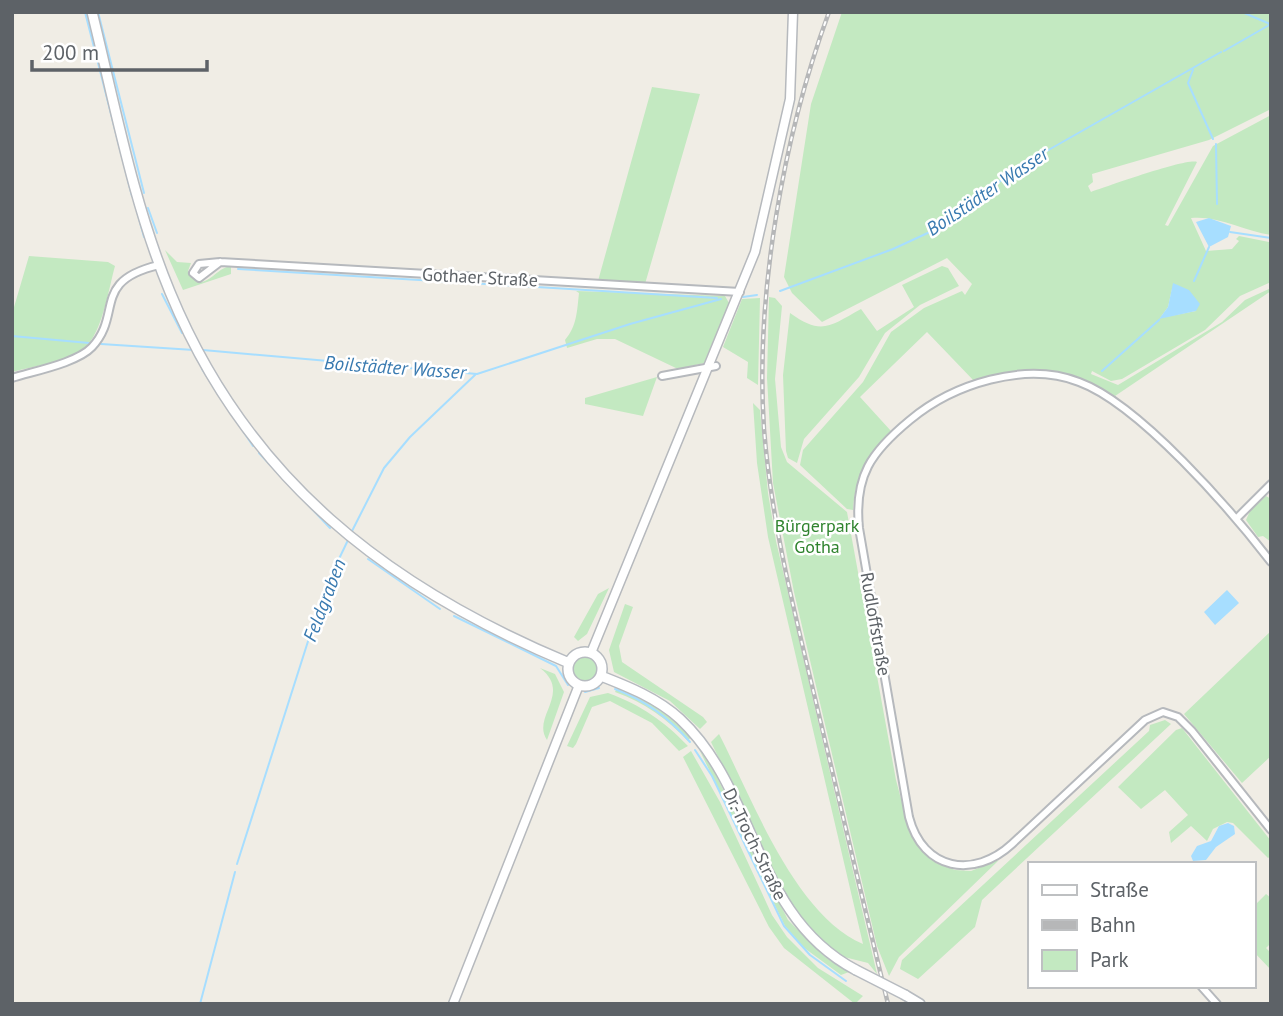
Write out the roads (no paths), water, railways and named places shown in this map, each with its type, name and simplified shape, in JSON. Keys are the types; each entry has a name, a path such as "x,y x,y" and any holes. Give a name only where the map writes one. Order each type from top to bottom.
{"main road":[{"path":"92,12 140,202 159,265 195,345 243,421 273,460 356,542 450,607 516,641 569,663"},
{"path":"578,653 591,653 601,663 601,676 592,685 579,685 569,676 569,663 578,653"},
{"name":"Dr.-Troch-Straße","path":"601,676 658,702 691,731 719,772 790,914 816,943 856,970 920,1004"}],"street":[{"path":"591,653 713,366 755,252 790,99 793,12"},
{"name":"Gothaer Straße","path":"220,262 740,292"},
{"path":"12,378 87,351 97,341 111,300 121,283 135,272 159,265"},
{"path":"662,376 713,366"},
{"name":"Rudloffstraße","path":"1271,562 1216,495 1138,421 1098,390 1055,375 1008,377 951,395 902,426 878,451 863,473 857,500 863,553 909,817 919,842 929,853 943,861 959,865 991,860 1013,844 1145,720 1163,712 1178,717 1192,731 1271,830"},
{"path":"1236,519 1271,484"},
{"path":"453,1004 579,685"},
{"path":"1208,990 1217,1004"}],"water":[{"path":"1209,218 1231,226 1228,237 1209,247 1196,222"},
{"path":"1173,283 1189,290 1200,304 1196,311 1159,319 1168,307"},
{"path":"1227,590 1239,603 1215,625 1204,612"},
{"path":"1228,823 1234,826 1235,834 1216,847 1206,860 1193,861 1191,856 1197,846 1211,841 1219,826"}],"waterway":[{"path":"85,12 132,196"},
{"path":"98,12 144,193"},
{"path":"1242,12 1270,24"},
{"name":"Boilstädter Wasser","path":"1224,51 1271,24"},
{"name":"Boilstädter Wasser","path":"780,291 893,249 932,231 1022,165 1221,52"},
{"path":"1193,70 1188,83 1213,139"},
{"path":"1216,144 1217,204"},
{"path":"148,208 157,233"},
{"path":"137,211 144,237"},
{"path":"1230,232 1271,238"},
{"path":"1194,281 1209,247"},
{"path":"238,269 717,298"},
{"path":"162,294 182,333"},
{"name":"Boilstädter Wasser","path":"743,297 757,295"},
{"name":"Boilstädter Wasser","path":"203,350 477,374 630,324 721,299"},
{"path":"1102,371 1159,320"},
{"name":"Boilstädter Wasser","path":"12,336 89,343"},
{"name":"Boilstädter Wasser","path":"101,344 194,350"},
{"path":"202,369 253,446"},
{"name":"Feldgraben","path":"351,533 384,468 410,437 476,374"},
{"path":"259,453 330,528"},
{"name":"Feldgraben","path":"237,864 325,588 349,538"},
{"path":"368,559 440,609"},
{"path":"454,616 556,666 568,685"},
{"path":"585,692 599,688"},
{"path":"615,689 656,711 690,742"},
{"path":"695,750 712,776 784,926 810,955 846,981"},
{"name":"Feldgraben","path":"200,1004 235,872"}],"railway":[{"path":"829,12 798,111 776,218 764,325 764,429 777,529 791,595 888,1004"}],"park label":[{"name":"Bürgerpark Gotha","path":"817,535"}]}
